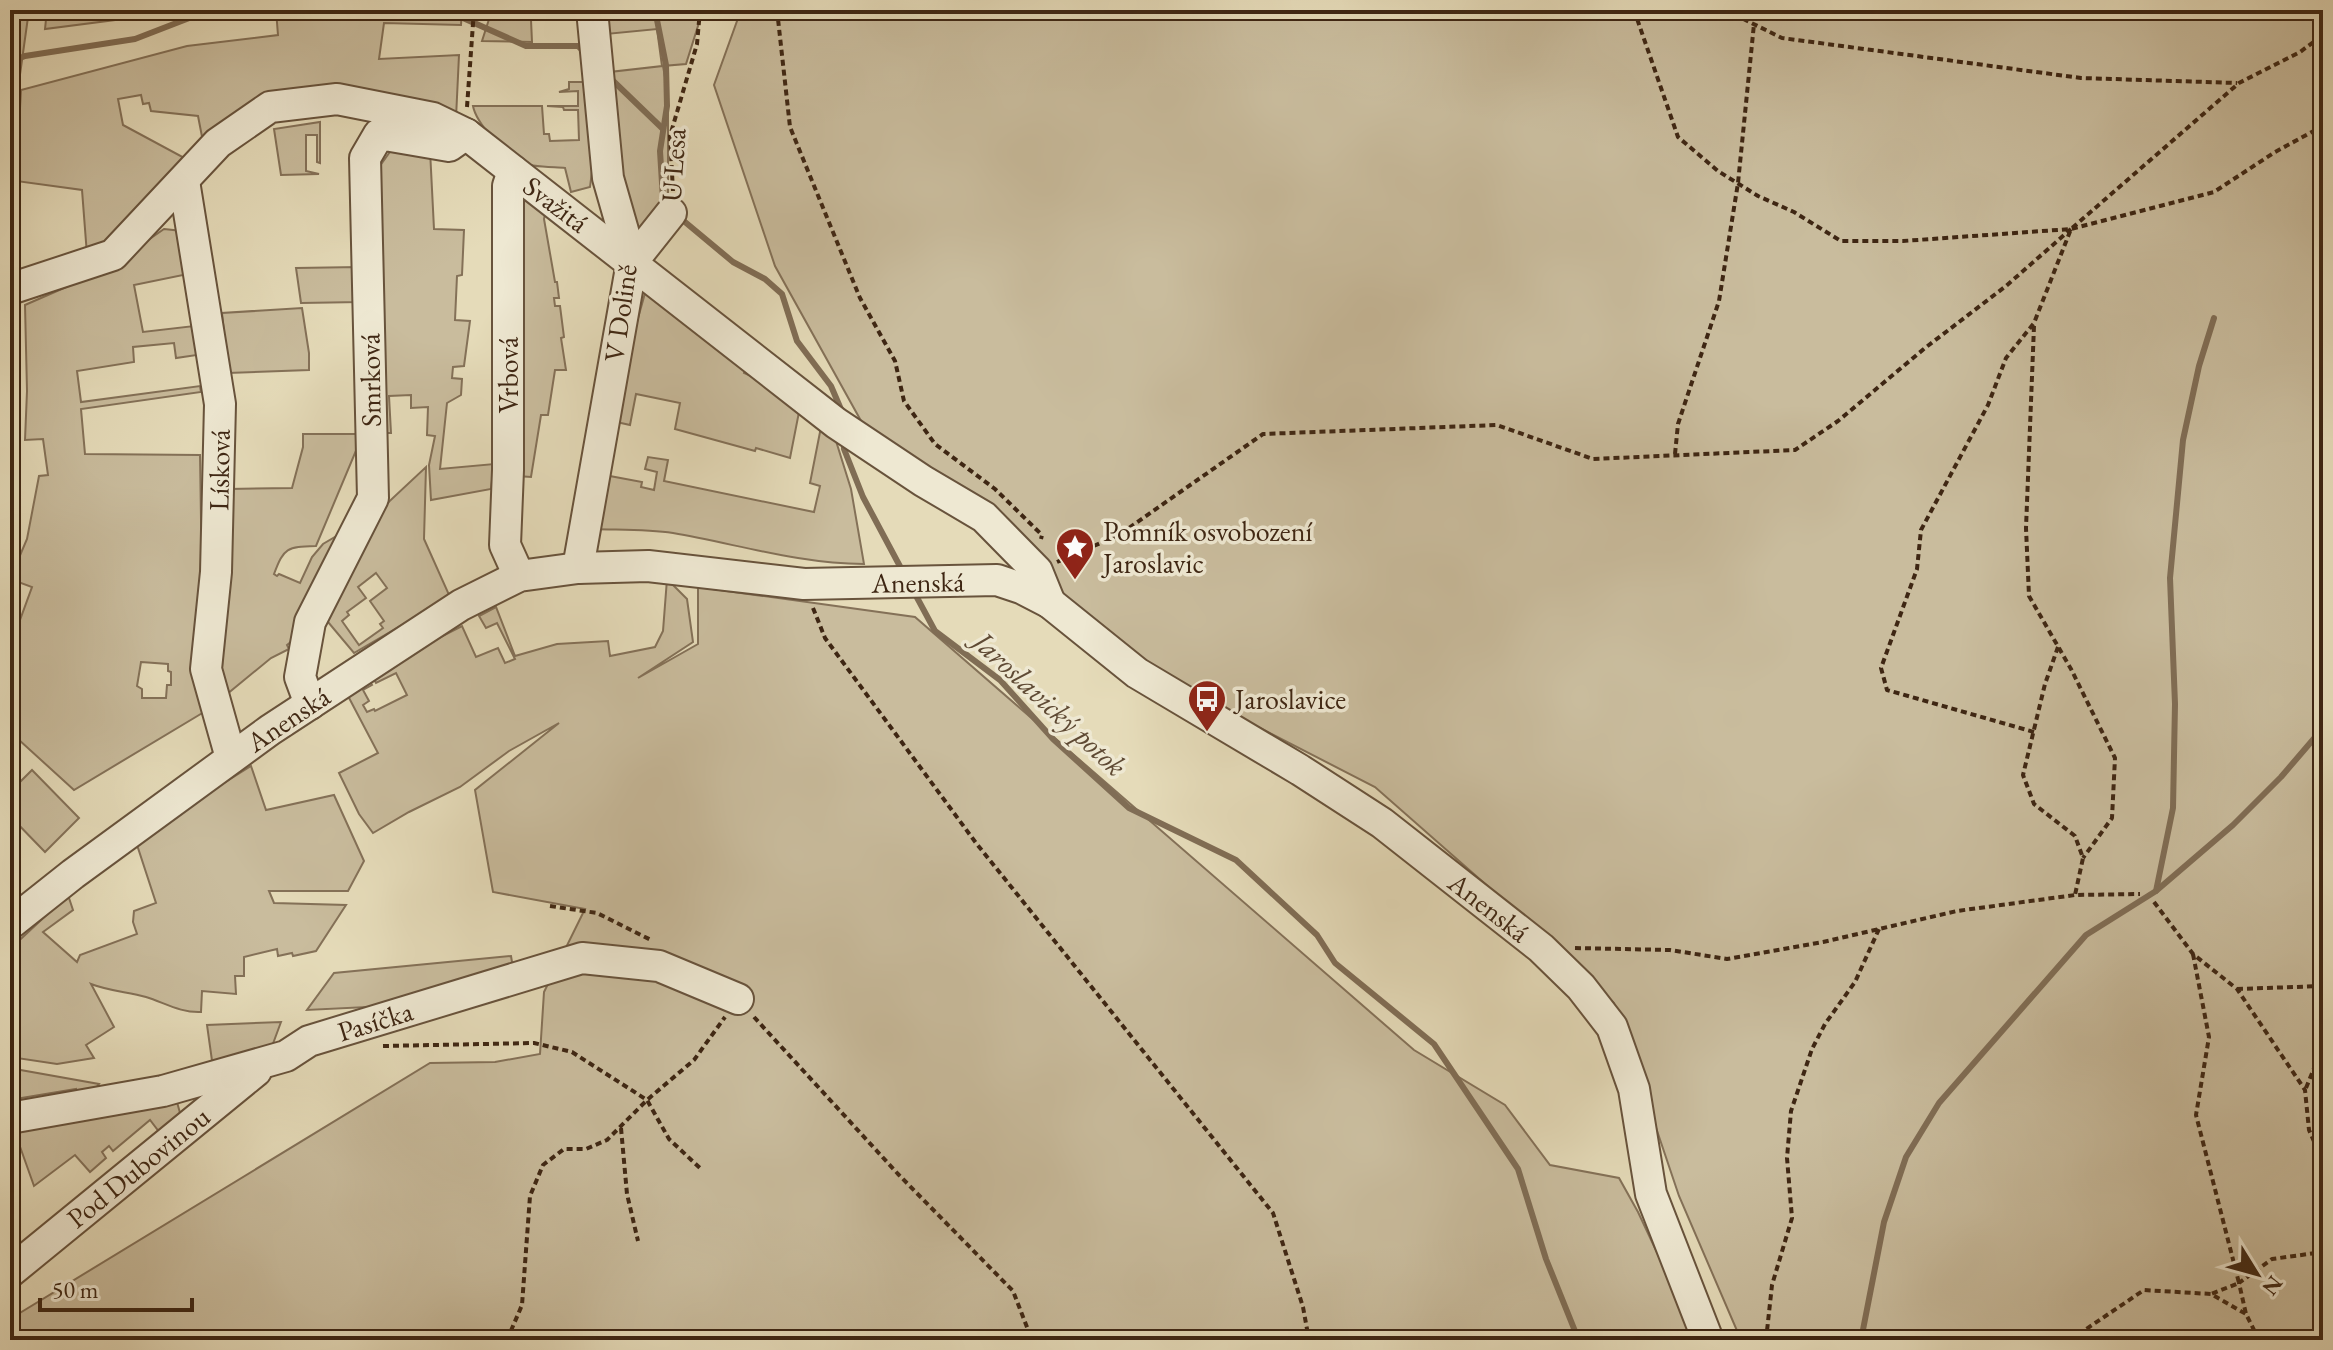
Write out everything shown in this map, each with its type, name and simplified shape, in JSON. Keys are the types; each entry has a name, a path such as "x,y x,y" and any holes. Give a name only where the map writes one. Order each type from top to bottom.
{"street":[{"name":"V Dolině","path":"578,568 632,262 608,178 592,10"},
{"name":"Svažitá","path":"10,289 113,255 218,143 270,107 337,99 433,118 466,134 844,429 984,517 1037,571 1050,603"},
{"name":"Smrková","path":"310,704 300,677 310,622 373,498 365,158 379,134 449,146 466,134"},
{"name":"Vrbová","path":"513,171 508,186 505,545 519,576"},
{"name":"Lísková","path":"184,181 220,404 216,572 206,669 231,758"},
{"name":"U Lesa","path":"632,262 671,213"},
{"name":"Anenská","path":"10,924 231,758 461,605 519,576 578,568 648,566 804,584 997,580 1050,603 1137,673 1382,823 1541,948 1581,987 1612,1027 1634,1089 1651,1194 1708,1340"},
{"name":"Pasíčka","path":"10,1118 163,1091 267,1062 286,1056 309,1041 582,958 659,966 738,999"},
{"name":"Pod Dubovinou","path":"10,1272 267,1062"}],"path":[{"path":"466,134 474,10"},
{"name":"U Lesa","path":"671,213 670,136 697,44 700,10"},
{"path":"777,10 790,127 860,298 895,361 904,401 935,444 995,489 1042,535 1037,571"},
{"path":"1634,10 1678,137 1718,171 1841,241 1903,241 2071,229 2214,192 2275,152 2323,126"},
{"path":"1725,10 1782,38 2081,78 2239,83"},
{"path":"1675,454 1678,424 1719,301 1738,183 1754,24"},
{"path":"1037,571 1119,535 1263,434 1497,425 1593,459 1795,450 1838,421 1925,348 2006,286 2239,83 2300,52 2323,35"},
{"path":"2034,732 1887,690 1881,668 1917,569 1921,530 1988,405 2006,358 2034,323 2071,229"},
{"path":"2034,323 2026,528 2029,596 2115,758 2112,818 2083,858 2075,895"},
{"path":"804,584 825,638 966,830 1273,1213 1303,1307 1309,1340"},
{"path":"2058,647 2045,684 2023,775 2034,804 2075,836 2083,858"},
{"path":"1541,948 1670,950 1727,959 1957,911 2075,895 2140,894"},
{"path":"2154,902 2193,954 2237,989 2305,1090"},
{"path":"1766,1340 1772,1285 1792,1218 1787,1158 1791,1111 1812,1049 1825,1024 1855,982 1879,929"},
{"path":"2193,954 2209,1037 2196,1115 2246,1314 2259,1340"},
{"path":"2237,989 2323,986"},
{"path":"507,1340 522,1305 530,1196 543,1165 564,1149 586,1149 607,1140 694,1060 738,999 898,1174 1013,1291 1032,1340"},
{"path":"375,1046 534,1043 572,1052 647,1100 669,1139 701,1169"},
{"path":"2323,1046 2305,1090 2309,1130 2323,1162"},
{"path":"621,1128 627,1194 638,1241"},
{"path":"2070,1340 2144,1290 2211,1294 2239,1283 2272,1259 2323,1252"},
{"path":"2211,1294 2246,1314"}],"shaded area":[{"path":"10,10 29,10 18,89 10,91"},
{"path":"47,10 193,10 45,29"},
{"path":"276,10 462,10 461,25 384,23 379,59 459,55 456,118 452,120 376,98 322,92 296,93 270,99 239,112 204,147 198,116 151,111 149,103 143,104 141,95 118,99 123,125 190,161 107,247 87,254 82,190 16,181 21,90 187,46 278,35"},
{"path":"492,10 520,10 521,16 528,15 532,42 482,41"},
{"path":"594,10 703,10 686,64 663,66 668,94 668,201 634,237 614,195 610,72 662,66 657,29 596,35"},
{"path":"741,10 2323,10 2323,1340 1741,1340 1679,1196 1614,1003 1375,787 1129,661 870,437 775,266 714,85"},
{"path":"569,82 584,82 592,171 590,187 571,192 565,168 531,165 515,159 486,130 473,106 542,106 544,134 549,134 550,141 579,140 578,110 547,106 578,106 578,91 559,92 569,89"},
{"path":"320,122 320,163 317,162 317,135 306,135 306,171 319,174 281,175 274,129"},
{"path":"392,149 430,150 434,229 464,230 462,275 457,276 455,320 470,321 464,366 453,367 452,378 462,379 461,395 447,403 440,469 494,464 491,489 431,500 429,465 435,436 427,435 428,407 411,408 411,395 389,396 391,433 381,433 377,170"},
{"path":"518,194 547,205 544,219 557,282 559,298 554,298 555,306 560,306 566,370 555,370 548,415 541,415 531,477 517,476"},
{"path":"164,229 182,231 188,274 134,285 143,332 194,326 197,355 176,358 174,343 133,347 134,362 77,371 81,402 200,386 201,392 81,409 85,454 200,455 204,712 74,790 18,739 10,744 10,633 12,627 17,628 32,587 10,579 27,539 39,476 48,475 43,439 25,440 25,305 105,270","holes":["141,662 168,664 171,685 167,685 166,698 142,698 142,689 137,686"]},
{"path":"82,256 22,278 12,271"},
{"path":"359,267 360,302 301,303 296,268"},
{"path":"647,286 746,365 744,373 762,381 800,407 790,458 675,429 680,403 636,394 630,425 612,421"},
{"path":"10,301 20,393 16,447 20,495 10,495"},
{"path":"302,308 309,370 228,373 222,313"},
{"path":"821,427 836,441 851,489 864,564 816,561 663,532 593,529 599,474 642,482 641,487 654,490 657,472 645,469 648,457 668,460 664,481 814,512 820,486 810,483"},
{"path":"303,434 363,434 316,546 288,550 274,574 300,583 312,557 323,544 379,511 426,467 424,539 450,597 354,653 323,616 287,645 289,649 271,658 221,699 228,489 292,488 303,447","holes":["376,573 387,588 370,601 384,621 380,624 383,628 359,645 342,621 349,615 347,612 366,598 358,587"]},
{"path":"667,579 687,599 693,642 638,678 698,644 698,587 915,617 1414,1050 1505,1105 1550,1165 1619,1178 1698,1340 10,1340 10,1319 430,1063 495,1062 540,1054 544,992 585,909 493,892 475,790 559,723 509,751 460,787 373,833 359,814 339,773 378,753 347,694 369,680 372,685 363,690 369,701 363,705 367,712 407,695 396,673 376,683 373,677 462,626 476,657 498,648 505,663 515,659 497,623 486,628 479,616 496,607 515,656 557,644 608,641 610,656 655,647 663,631"},
{"path":"251,766 266,810 334,795 364,861 348,891 269,891 274,903 346,905 316,951 278,956 277,949 244,957 244,976 235,976 236,994 202,991 201,1012 91,984 114,1027 86,1045 94,1058 57,1064 10,1057 10,949 68,895 73,910 43,932 77,962 80,955 137,934 133,922 134,911 156,903 133,840"},
{"path":"32,770 79,818 45,852 10,816 10,792"},
{"path":"511,956 513,968 388,1006 307,1010 334,973"},
{"path":"281,1022 271,1049 214,1075 207,1025"},
{"path":"10,1067 99,1084 91,1094 77,1100 76,1089 15,1099 17,1114 10,1114"},
{"path":"175,1095 182,1120 160,1133 150,1120 113,1151 109,1146 102,1152 106,1158 90,1172 75,1155 34,1186 13,1127"}],"waterway":[{"path":"10,62 25,56 135,39 210,10"},
{"path":"383,10 463,18 526,46 578,46 586,54"},
{"name":"Jaroslavický potok","path":"655,10 666,65 667,106 660,151 663,199 669,206"},
{"path":"608,76 663,129"},
{"name":"Jaroslavický potok","path":"679,217 733,262 765,279 782,294 797,341 831,386 843,414"},
{"path":"2156,891 2173,808 2175,704 2170,578 2183,440 2199,366 2214,318"},
{"name":"Jaroslavický potok","path":"844,441 844,449 863,497 903,572"},
{"name":"Jaroslavický potok","path":"914,592 935,631 1000,680 1053,739 1129,808 1236,860 1317,935 1335,963 1434,1044 1518,1169 1546,1259 1577,1336 1582,1340"},
{"path":"1861,1340 1884,1222 1906,1157 1939,1103 2086,935 2156,891 2233,825 2281,777 2323,728"},
{"path":"2296,1340 2323,1331"}],"place":[{"name":"Pomník osvobození Jaroslavic","path":"1075,581"},
{"name":"Jaroslavice","path":"1207,733"}]}
